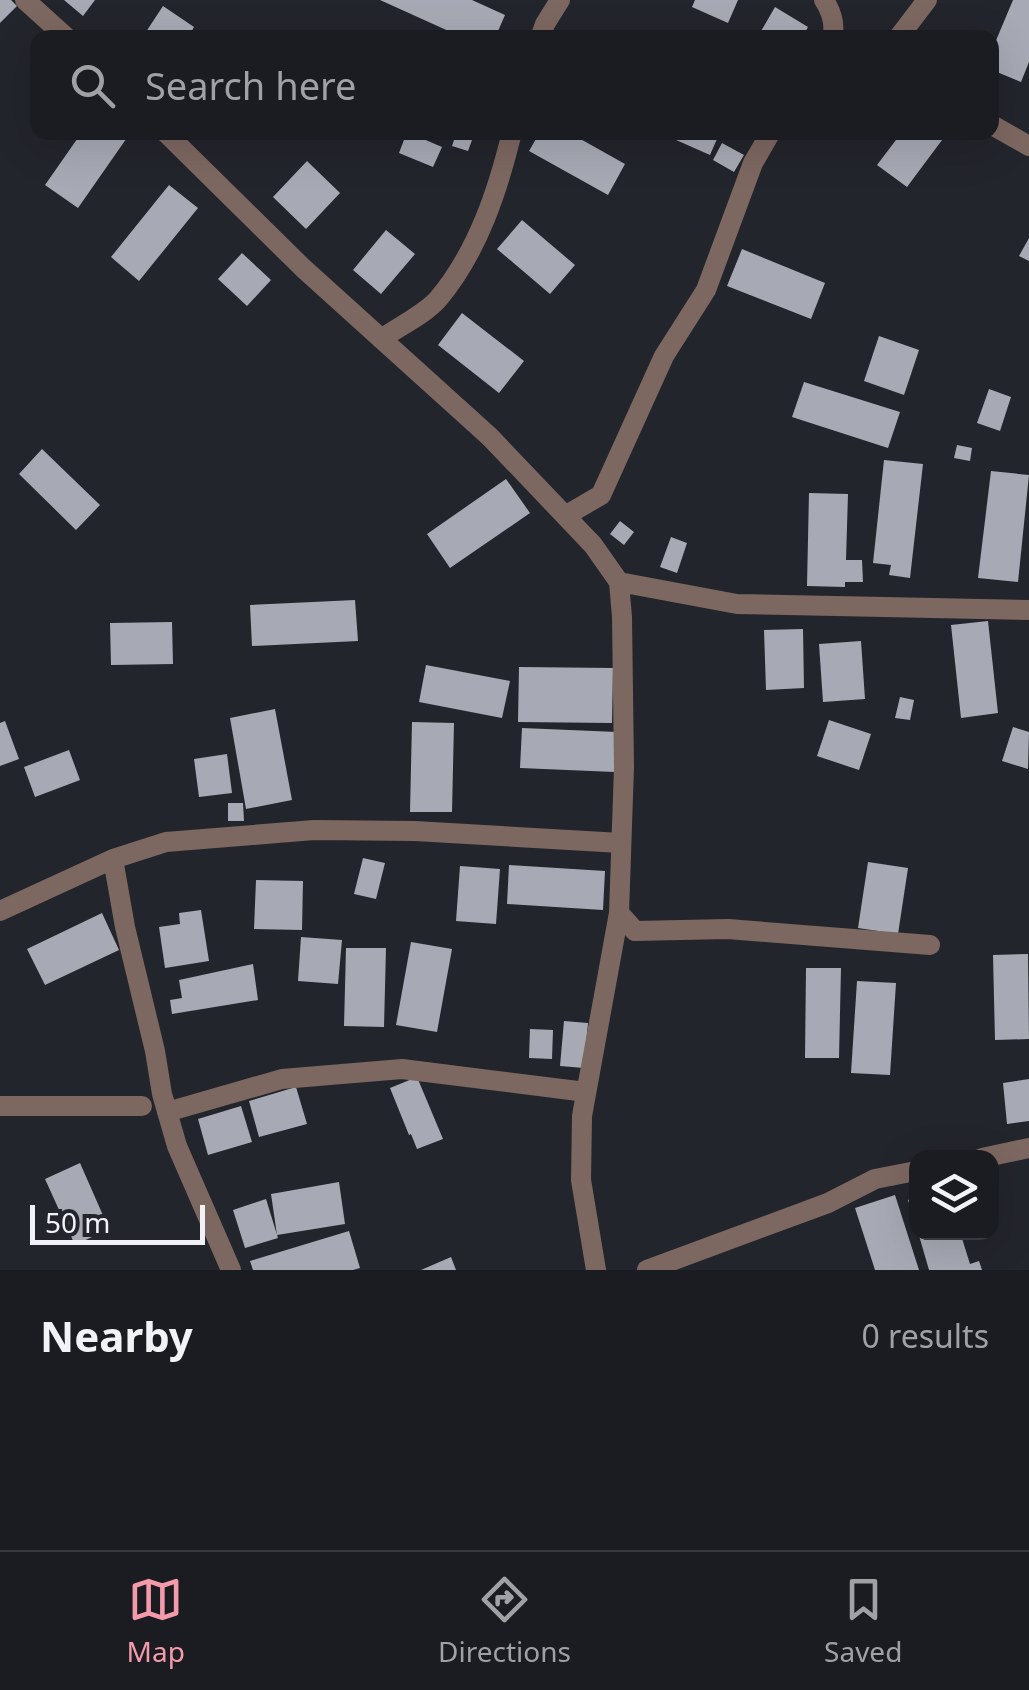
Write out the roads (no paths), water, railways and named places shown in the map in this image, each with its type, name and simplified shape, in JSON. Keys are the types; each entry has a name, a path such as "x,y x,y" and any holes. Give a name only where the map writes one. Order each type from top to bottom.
{"street":[{"path":"25,0 57,30"},
{"path":"543,30 560,0"},
{"path":"824,0 833,30"},
{"path":"904,30 927,0"},
{"path":"999,128 1029,146"},
{"path":"173,140 304,268 490,437 593,545 619,582 624,767 619,913 582,1116 581,1180 596,1270"},
{"path":"381,338 438,301 468,256 496,194 510,140"},
{"path":"566,516 601,495 664,356 706,290 753,163 766,140"},
{"path":"619,582 738,604 1029,610"},
{"path":"0,911 113,859 166,842 314,830 415,831 621,843"},
{"path":"113,859 167,1112 198,1198 231,1270"},
{"path":"619,913 635,931 728,929 930,944"},
{"path":"167,1112 282,1079 402,1069 586,1092"},
{"path":"0,1106 142,1106"},
{"path":"999,1154 1029,1148"},
{"path":"647,1270 828,1203 875,1179 909,1172"}]}
